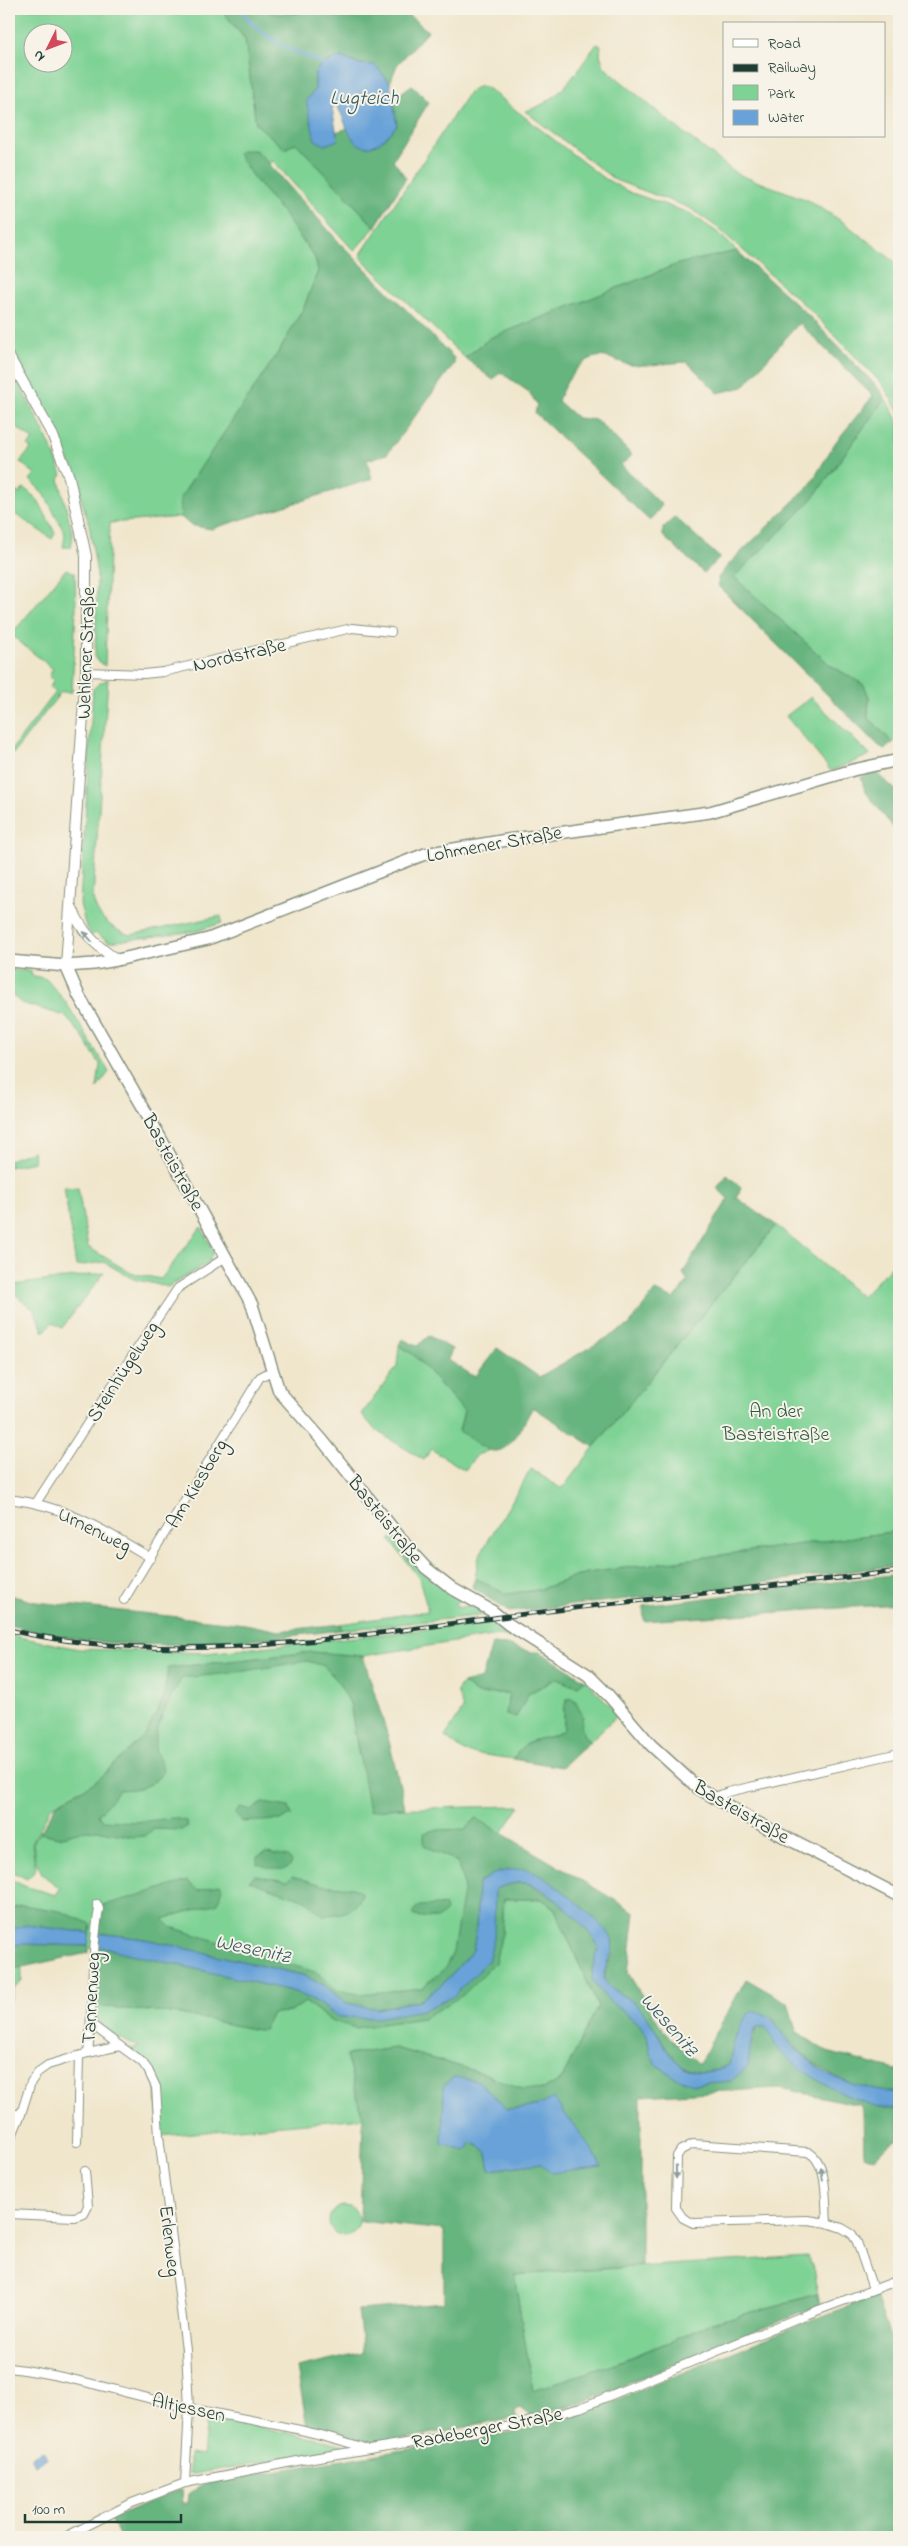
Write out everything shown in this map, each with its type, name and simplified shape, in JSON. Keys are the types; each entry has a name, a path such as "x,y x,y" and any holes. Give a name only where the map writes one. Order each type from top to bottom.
{"main road":[{"name":"Lohmener Straße","path":"9,962 66,966 117,960 208,939 425,854 526,837 710,812 853,770 899,760"},
{"name":"Basteistraße","path":"66,966 79,996 252,1305 272,1371 284,1398 323,1441 426,1568 453,1589 492,1611 508,1624 588,1675 609,1696 651,1745 687,1779 714,1798 899,1896"}],"street":[{"name":"Wehlener Straße","path":"9,356 53,436 69,477 80,518 87,571 86,672 66,966"},
{"name":"Nordstraße","path":"86,672 144,674 164,672 352,628 391,632"},
{"path":"70,905 81,928 95,945 117,960"},
{"name":"Steinhügelweg","path":"36,1503 178,1288 186,1281 226,1257"},
{"name":"Am Kiesberg","path":"124,1600 260,1377 272,1371"},
{"name":"Urnenweg","path":"9,1499 36,1503 86,1520 151,1558"},
{"path":"714,1798 728,1792 899,1753"},
{"name":"Tannenweg","path":"9,2143 31,2082 38,2072 48,2065 88,2053 91,2024 92,1948 99,1909 97,1904"},
{"name":"Erlenweg","path":"91,2024 142,2062 156,2087 159,2136 186,2350 189,2408 185,2483"},
{"path":"88,2053 120,2046"},
{"path":"77,2142 79,2056"},
{"path":"9,2114 21,2114"},
{"path":"827,2222 821,2166 815,2156 808,2152 694,2144 681,2150 677,2156 676,2208 679,2214 687,2221 745,2223 808,2220 827,2222 852,2234 857,2242 873,2289"},
{"path":"9,2214 74,2217 84,2214 88,2206 85,2171"},
{"name":"Radeberger Straße","path":"65,2537 132,2503 185,2483 369,2449 512,2426 580,2408 899,2280"},
{"name":"Altjessen","path":"9,2368 46,2374 189,2408 331,2436 369,2449"}],"green space":[{"path":"9,9 221,9 245,39 256,124 296,142 375,227 354,251 273,161 268,164 263,157 238,153 253,177 283,213 315,258 318,271 304,307 280,350 181,498 181,517 110,523 105,666 95,658 97,575 89,524 69,461 9,348"},
{"path":"221,9 263,9 271,14 300,13 318,9 401,9 428,31 397,65 390,83 375,65 358,64 341,57 322,64 315,73 315,89 306,101 338,140 336,132 348,128 353,139 361,144 397,125 393,99 412,85 429,102 393,160 406,178 375,227 296,143 285,149 256,124 245,39"},
{"path":"263,9 317,9 282,14"},
{"path":"597,44 601,46 600,54 604,67 671,123 737,174 808,200 843,222 899,265 899,413 883,385 809,309 718,228 690,208 615,180 525,111 538,107 558,93"},
{"path":"480,86 486,87 602,177 629,192 689,213 717,232 737,251 678,264 490,338 465,358 361,258 361,254 468,94"},
{"path":"255,150 263,157 339,242 454,358 454,364 387,454 367,460 372,479 211,529 190,525 181,517 180,498 280,350 304,307 318,271 315,258 237,153"},
{"path":"737,251 806,313 879,389 885,398 810,502 734,577 830,665 864,685 869,697 868,717 893,743 885,749 879,746 719,587 718,578 728,565 810,485 835,443 873,396 799,323 743,387 718,393 687,362 632,365 606,357 598,357 590,359 576,370 558,401 577,418 597,420 632,455 621,465 662,505 650,521 535,413 537,404 529,392 500,372 493,380 465,358 490,338 678,264"},
{"path":"9,366 45,433 62,475 59,479 73,535 71,547 63,547 65,535 63,530 45,495 30,480 35,474 20,462 31,449 28,446 33,440 9,421"},
{"path":"885,398 899,423 899,736 893,743 868,717 869,697 864,685 830,665 734,577 810,502"},
{"path":"9,486 19,494 24,488 38,500 55,533 52,539 9,510"},
{"path":"675,517 720,558 704,573 663,536 663,528"},
{"path":"66,569 75,573 76,608 72,692 61,692 9,759 9,753 56,692 50,688 53,680 49,675 53,669 11,635"},
{"path":"108,679 93,898 95,905 106,922 117,930 130,935 221,916 222,923 197,931 109,942 95,933 92,936 85,924 80,904 93,689"},
{"path":"811,697 870,755 831,771 786,716"},
{"path":"877,773 899,793 899,835 865,791 861,777"},
{"path":"9,970 31,971 31,975 46,979 65,1001 109,1072 97,1088 100,1064 80,1033 65,1016 21,1003 9,992"},
{"path":"33,1151 34,1162 9,1167 9,1160"},
{"path":"727,1175 741,1187 737,1198 776,1225 594,1447 533,1407 516,1437 510,1444 497,1451 485,1448 459,1431 464,1411 415,1356 399,1345 402,1339 417,1346 429,1336 452,1349 448,1360 475,1377 497,1348 539,1377 629,1325 655,1291 674,1299 688,1281 683,1273 728,1199 717,1188"},
{"path":"64,1187 78,1188 88,1247 131,1273 161,1279 201,1227 214,1252 209,1258 211,1261 168,1287 133,1279 104,1262 76,1266"},
{"name":"An der Basteistraße","path":"776,1225 862,1297 899,1258 899,1531 587,1573 538,1590 506,1594 475,1578 479,1556 531,1469 562,1489 594,1447"},
{"path":"9,1254 13,1285 104,1273 62,1328 52,1322 44,1332 34,1310 9,1289"},
{"path":"399,1345 415,1356 464,1411 459,1431 490,1450 477,1455 465,1470 431,1449 424,1460 375,1430 362,1414 397,1367"},
{"path":"899,1531 899,1565 700,1591 509,1612 472,1587 475,1578 506,1594 538,1590 587,1573"},
{"path":"393,1538 424,1573 460,1599 455,1604 459,1608 469,1605 486,1615 341,1630 340,1624 428,1611 419,1578 390,1540"},
{"path":"899,1574 899,1604 644,1621 643,1606"},
{"path":"9,1595 36,1602 245,1624 279,1631 340,1624 341,1630 242,1641 175,1645 109,1643 59,1636 9,1625"},
{"path":"494,1622 521,1640 499,1635 363,1656 312,1652 168,1668 164,1698 149,1728 179,1671 250,1661 326,1661 330,1673 337,1680 350,1703 358,1753 377,1809 520,1806 485,1858 493,1922 502,1934 504,1899 542,1899 555,1909 598,2007 562,2079 543,2090 516,2088 486,2074 395,2048 346,2055 363,2118 159,2136 156,2087 148,2070 120,2046 137,2049 137,2046 120,2038 101,2023 96,2018 96,2006 180,2014 264,2030 272,2013 291,2012 304,2002 119,1954 58,1942 36,1944 21,1951 22,1980 13,1990 9,2003 9,1878 24,1886 56,1895 60,1888 43,1875 35,1860 33,1843 40,1833 51,1835 137,1742 98,1780 51,1807 32,1844 36,1869 27,1879 9,1870 9,1635 79,1649 206,1653"},
{"path":"492,1644 540,1652 585,1680 578,1686 556,1679 549,1681 529,1693 516,1717 506,1714 509,1693 477,1694 463,1683 482,1678"},
{"path":"312,1652 363,1656 388,1737 405,1807 369,1811 350,1703 337,1680 324,1666 307,1661 232,1673 182,1678 164,1711 155,1738 155,1749 164,1772 144,1787 119,1790 98,1815 103,1820 135,1822 174,1818 186,1821 188,1826 181,1830 154,1829 145,1836 133,1837 97,1830 77,1832 59,1837 40,1833 57,1804 98,1780 146,1734 164,1698 168,1668"},
{"path":"556,1679 571,1685 585,1680 619,1714 589,1742 564,1707 564,1729 550,1737 527,1744 513,1759 464,1752 445,1737 463,1709 457,1691 463,1683 477,1694 509,1693 506,1714 516,1717 529,1693"},
{"path":"568,1698 575,1700 583,1716 582,1730 589,1742 562,1767 513,1759 527,1744 550,1737 564,1729 564,1707"},
{"path":"263,1803 289,1807 292,1815 280,1820 242,1822 235,1813 240,1807 251,1810"},
{"path":"476,1818 635,1912 628,1973 665,2033 699,2064 746,1979 788,2003 796,2031 827,2052 896,2070 899,2069 899,2092 868,2089 854,2085 825,2071 789,2041 771,2016 737,2032 729,2065 709,2071 694,2071 682,2066 636,2005 612,1989 606,1982 606,1971 613,1953 530,1870 478,1883 476,1932 473,1950 445,1982 421,2000 377,2009 346,2003 324,1985 302,1975 145,1939 98,1933 101,1906 188,1881 198,1891 220,1884 223,1888 218,1903 163,1919 171,1927 318,1973 337,1990 359,1994 422,1988 445,1968 453,1952 464,1885 457,1862 424,1845 424,1833 434,1830 465,1829"},
{"path":"267,1853 288,1857 292,1862 286,1868 281,1869 257,1864 257,1857"},
{"path":"255,1875 287,1881 292,1876 323,1885 353,1888 362,1893 356,1904 347,1911 323,1915 306,1900 249,1881"},
{"path":"527,1883 538,1889 568,1910 585,1927 599,1947 592,1970 607,1999 639,2024 647,2035 650,2054 658,2066 676,2078 731,2081 749,2049 757,2027 765,2027 773,2036 781,2052 892,2109 899,2108 899,2139 890,2143 874,2159 864,2155 863,2111 860,2105 779,2088 641,2096 641,2266 514,2275 533,2390 613,2364 689,2334 708,2324 818,2294 820,2305 581,2403 530,2416 520,2408 515,2411 516,2418 369,2445 307,2426 297,2368 363,2353 358,2310 444,2303 444,2230 360,2221 363,2118 346,2055 394,2048 486,2074 516,2088 543,2090 562,2079 598,2006 555,1909 542,1899 504,1899 502,1934 495,1963 463,1995 423,2018 355,2028 332,2021 305,2002 291,2012 272,2013 264,2030 180,2014 96,2006 96,1946 295,1992 313,2000 339,2017 423,2010 488,1961 495,1889 508,1884","holes":["477,2080 507,2109 535,2107 600,2166 551,2172 540,2163 490,2170 487,2152 472,2141"]},
{"path":"22,1905 60,1911 91,1924 90,1933 26,1925 9,1930 9,1910"},
{"path":"420,1906 445,1906 446,1911 437,1919 414,1916 414,1911"},
{"path":"21,1944 88,1946 88,1953 13,1969 9,1974 9,1947"},
{"path":"344,2206 355,2210 359,2221 355,2232 344,2236 333,2232 329,2221 333,2210"},
{"path":"807,2256 813,2268 818,2294 708,2324 689,2334 613,2364 533,2390 514,2275"},
{"path":"876,2296 897,2358 892,2374 899,2393 899,2537 120,2537 111,2519 177,2491 182,2490 183,2503 188,2503 189,2494 197,2488 221,2480 513,2432 582,2414 796,2326"},
{"path":"207,2416 342,2444 345,2448 193,2474 189,2473 189,2454 203,2456"}],"water":[{"name":"Lugteich","path":"341,57 358,64 375,65 390,83 397,125 377,144 365,147 353,139 335,104 332,109 338,140 325,145 315,140 306,101 315,89 315,73 322,64"},
{"path":"526,1869 537,1873 573,1899 598,1921 611,1937 613,1943 604,1975 607,1984 638,2006 673,2058 683,2066 695,2071 710,2071 729,2065 741,2024 750,2012 757,2012 769,2016 795,2047 826,2073 835,2078 869,2089 899,2092 899,2108 871,2105 854,2099 805,2072 782,2053 765,2027 757,2027 752,2036 748,2066 731,2081 693,2084 676,2078 657,2065 650,2054 647,2035 639,2024 607,1999 593,1982 592,1970 599,1947 594,1939 567,1909 545,1892 526,1883 510,1884 495,1889 494,1939 488,1961 454,1996 423,2010 377,2018 339,2017 313,2000 295,1992 96,1946 98,1933 145,1939 302,1975 324,1985 346,2003 377,2009 421,2000 445,1982 473,1950 476,1932 478,1883 493,1874 507,1870"},
{"path":"26,1925 90,1933 88,1946 21,1944 9,1947 9,1930"},
{"path":"453,2077 477,2080 507,2109 535,2107 553,2098 594,2152 601,2166 551,2173 540,2163 490,2170 487,2152 472,2142 466,2151 442,2143 444,2085"},
{"path":"43,2451 47,2459 35,2465 31,2457"}],"waterway":[{"path":"240,9 254,25 276,42 322,64"}],"railway":[{"path":"9,1630 70,1641 131,1647 193,1648 255,1645 379,1633 899,1571"}],"water label":[{"name":"Wesenitz","path":"253,1948"},
{"name":"Wesenitz","path":"670,2024"}]}
